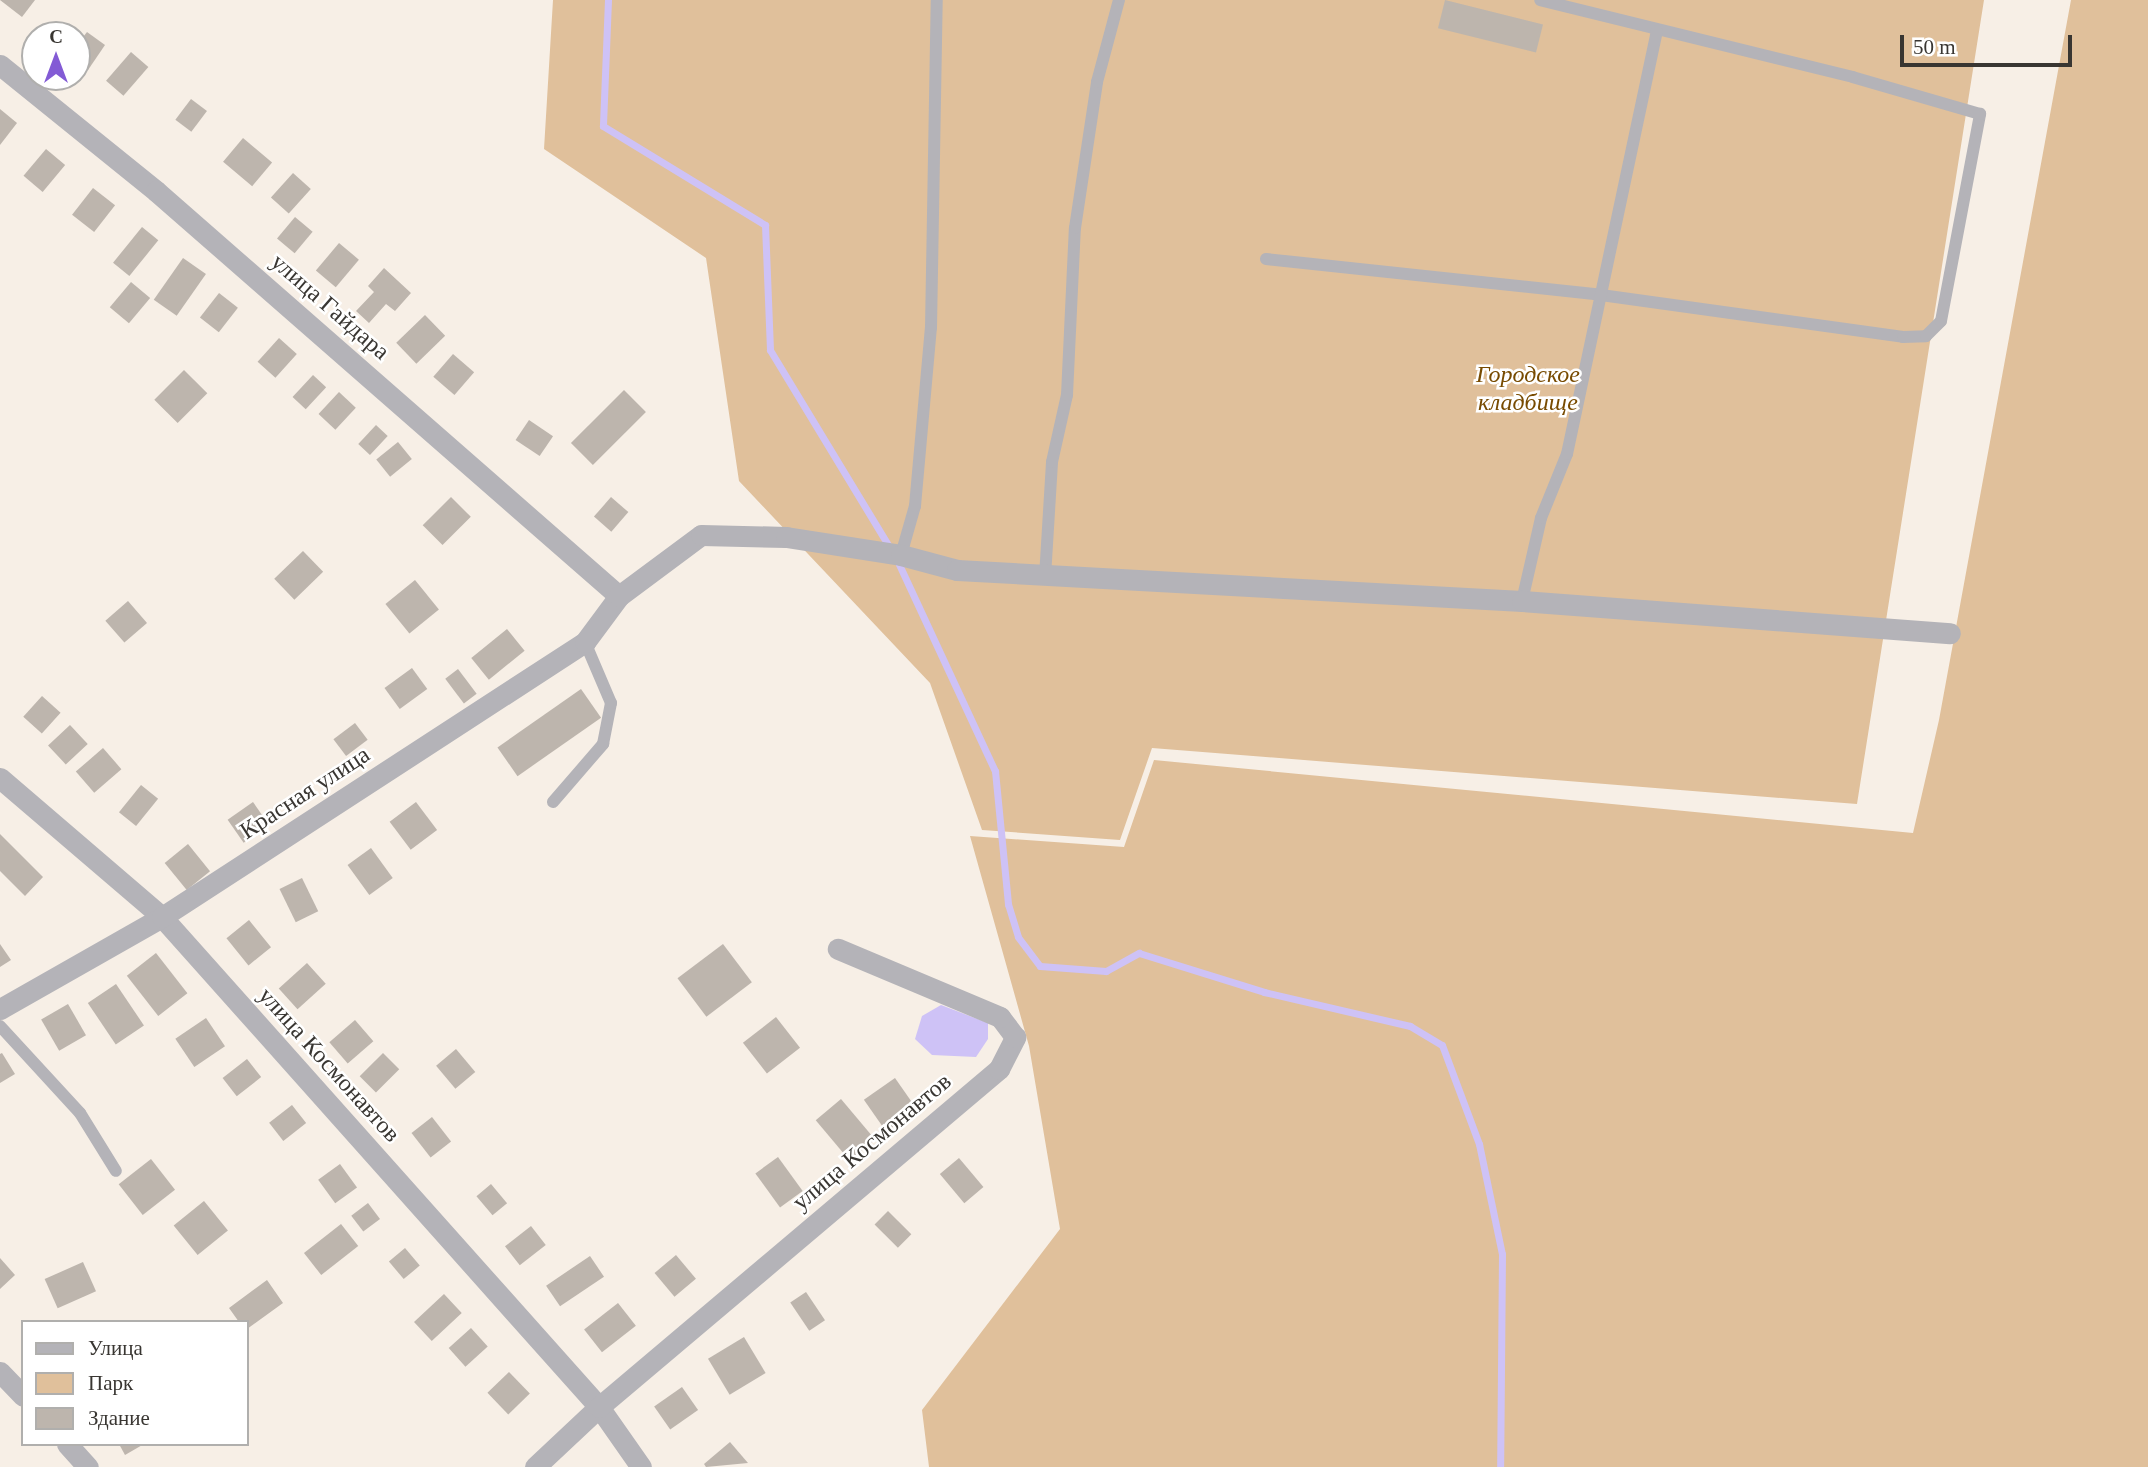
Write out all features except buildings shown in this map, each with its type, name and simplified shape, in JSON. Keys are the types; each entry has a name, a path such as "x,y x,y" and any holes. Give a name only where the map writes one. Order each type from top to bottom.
{"street":[{"name":"улица Гайдара","path":"0,65 156,191 619,596"},
{"name":"Красная улица","path":"0,1009 162,917 585,642 619,596 701,535 786,537 901,555 957,570 1045,577 1522,601 1950,633"},
{"name":"улица Космонавтов","path":"0,778 162,917 598,1407 641,1467"},
{"name":"улица Космонавтов","path":"535,1467 598,1407 999,1069 1015,1037 1000,1017 838,949"},
{"path":"0,1372 21,1394"},
{"path":"69,1446 88,1467"}],"lane":[{"path":"901,555 915,506 931,328 937,0"},
{"path":"1045,577 1052,462 1067,395 1075,228 1097,82 1119,0"},
{"path":"1266,259 1601,295 1903,337 1926,336 1941,321 1980,114 1853,77 1657,31 1540,0"},
{"path":"1522,601 1541,518 1567,454 1657,31"},
{"path":"553,803 603,744 611,703 585,642"},
{"path":"0,1026 80,1114 116,1171"}],"green space":[{"name":"Городское кладбище","path":"553,0 1984,0 1857,804 1152,748 1120,840 982,830 930,683 739,481 706,258 544,149"},
{"path":"2071,0 2148,0 2148,1467 929,1467 922,1410 1060,1229 1029,1046 970,836 1124,847 1154,760 1913,833 1939,720"}],"shaded area":[{"path":"941,1005 988,1023 988,1039 976,1057 932,1055 915,1039 922,1016"}],"waterway":[{"path":"608,0 603,126 765,225 770,350 891,550"},
{"path":"897,560 995,771 1008,904 1018,937 1040,966 1106,971 1139,953 1264,992 1410,1026 1442,1045 1479,1144 1502,1254 1500,1467"}]}
